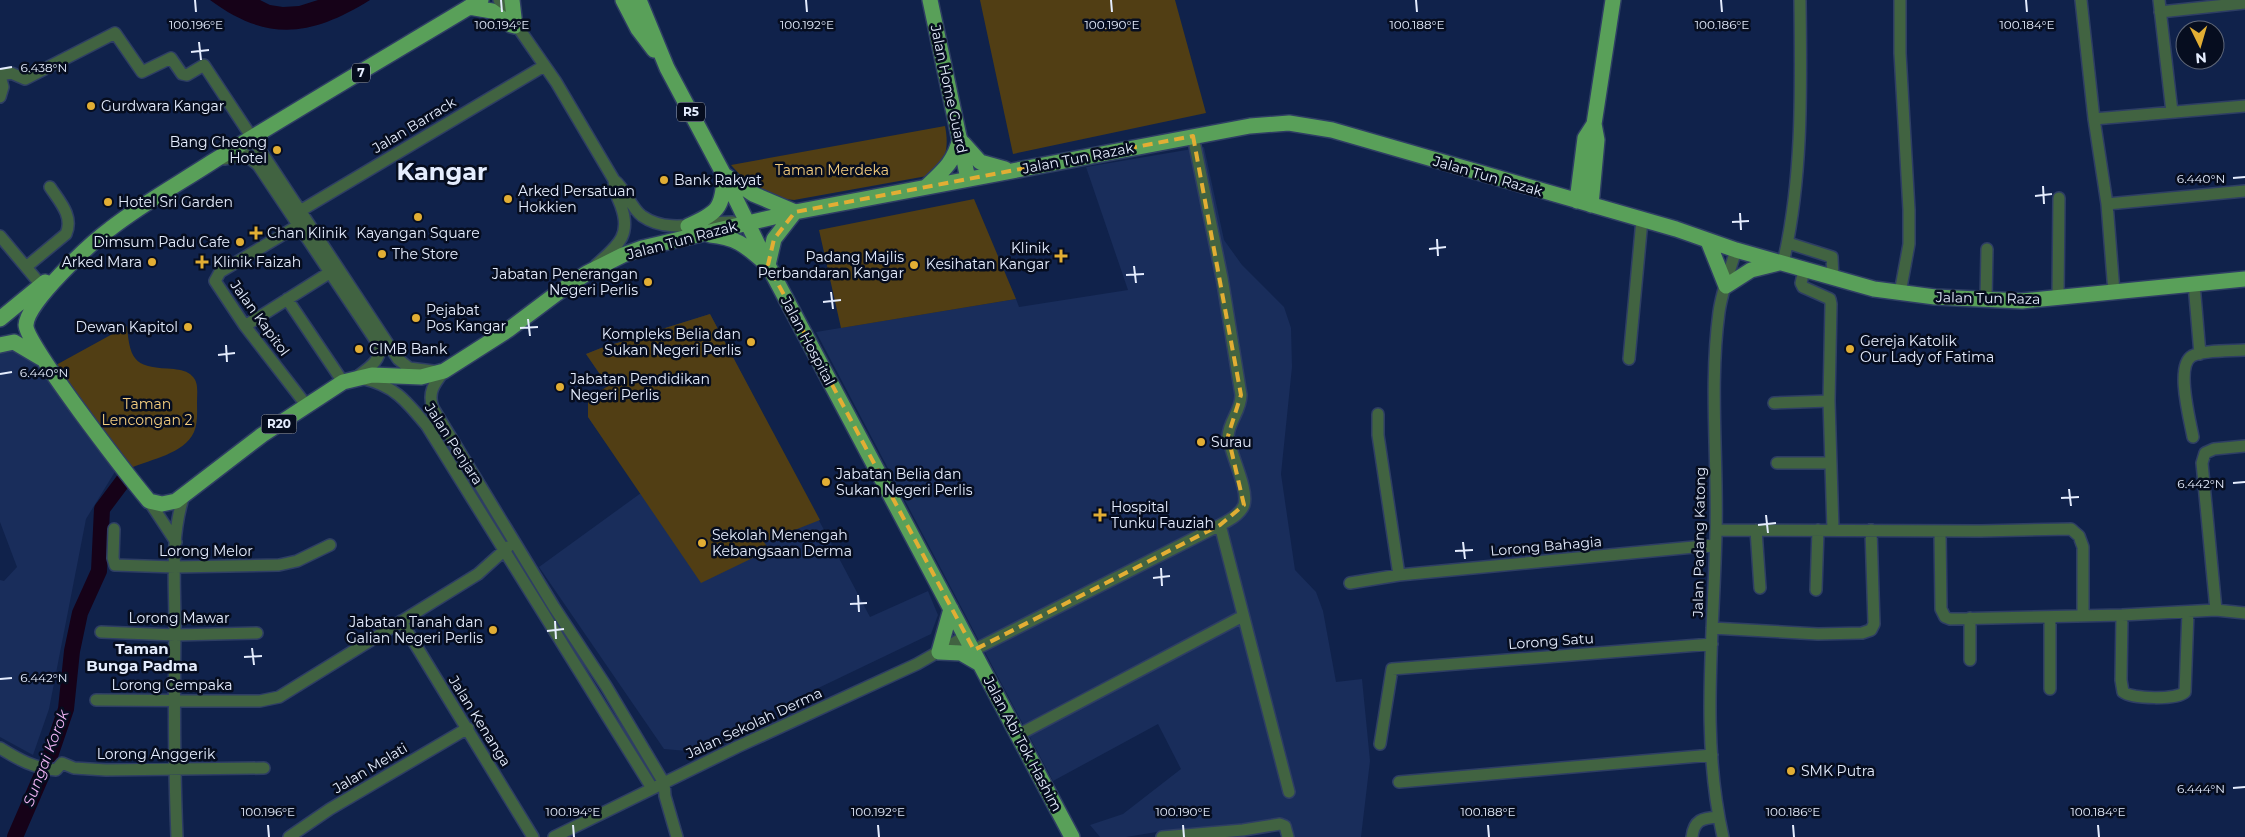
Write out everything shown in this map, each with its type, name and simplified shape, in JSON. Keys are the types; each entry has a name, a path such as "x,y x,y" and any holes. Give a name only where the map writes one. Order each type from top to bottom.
{"main road":[{"path":"488,0 499,0"},
{"path":"475,4 492,11 515,26 512,0"},
{"name":"R5","path":"623,0 638,28 667,68"},
{"name":"Jalan Hospital","path":"639,0 667,68 724,175 768,265 974,650"},
{"name":"Jalan Home Guard","path":"930,0 968,179"},
{"path":"1584,203 1585,138 1594,124 1613,0"},
{"name":"7","path":"0,319 110,229 252,137 475,4"},
{"name":"Jalan Tun Razak","path":"444,371 508,330 587,273 623,255 693,230 748,222 926,186 1193,136 1250,126 1281,123 1332,130 1642,220 1736,250"},
{"path":"960,140 980,162 999,169 1016,170"},
{"path":"926,186 950,164 956,155 960,140"},
{"path":"693,230 730,237 752,251 768,265 774,239 795,212 753,194 724,175"},
{"path":"693,230 717,210 723,198 724,175"},
{"path":"1708,241 1726,286 1752,270 1783,263"},
{"name":"Jalan Tun Raza","path":"1736,250 1874,289 1935,298 2022,301 2245,279"},
{"path":"79,256 29,313 26,324 27,332 42,359 149,501"},
{"path":"0,344 14,342 42,359"},
{"name":"R20","path":"149,501 167,503 184,495 262,434 350,380 384,374 421,377 444,371"},
{"path":"951,609 940,652 961,653 981,665"},
{"name":"Jalan Abi Tok Hashim","path":"974,650 1072,837"}],"street":[{"path":"499,0 515,26 556,82 614,180 621,185 641,216 668,226 693,230"},
{"path":"1900,0 1900,53 1909,201 1909,244 1900,293"},
{"path":"2081,0 2094,119 2107,204 2114,292"},
{"path":"1783,263 1788,243 1797,161 1801,74 1800,1"},
{"path":"2172,112 2159,6 2245,3"},
{"path":"0,98 3,87 0,76 11,73 25,79 115,33 142,72 171,58 182,74 186,75 204,65 398,359 409,368 444,371"},
{"name":"Jalan Barrack","path":"300,211 544,66"},
{"path":"2094,119 2245,106"},
{"path":"974,650 1220,525 1240,512 1244,505 1244,492 1228,436 1229,427 1239,409 1241,395 1222,278 1193,136"},
{"path":"212,162 238,155 246,155 258,165 380,347 380,355 377,360 350,380 287,300"},
{"path":"587,273 624,237 625,218 614,187 614,180"},
{"path":"26,267 66,234 68,228 70,221 68,215 50,187"},
{"path":"2107,204 2245,191"},
{"path":"2058,298 2059,198"},
{"path":"1629,359 1642,220"},
{"name":"Jalan Kapitol","path":"299,225 220,272 215,281 245,326 307,406"},
{"path":"0,236 42,285"},
{"path":"1788,243 1832,257 1833,278"},
{"path":"1986,300 1987,249"},
{"name":"Jalan Padang Katong","path":"1723,837 1713,787 1712,755 1712,628 1716,530 1715,364 1720,311 1736,250"},
{"path":"1804,270 1801,283 1803,287 1825,295 1830,299 1831,304 1829,401 1833,530"},
{"path":"245,326 329,273"},
{"path":"2194,284 2200,354"},
{"path":"2193,437 2184,380 2184,366 2192,356 2245,350"},
{"path":"444,371 433,386 430,394 433,408 554,607 606,686 664,782 665,796 677,837"},
{"name":"Jalan Penjara","path":"350,380 388,387 409,403 427,426 652,788"},
{"path":"1774,403 1829,401"},
{"path":"1378,414 1378,435 1400,575"},
{"path":"2216,610 2202,463 2205,454 2214,449 2245,446"},
{"path":"1777,463 1830,463"},
{"path":"177,837 173,699 175,567 178,519 184,495"},
{"path":"149,501 176,542"},
{"path":"1220,525 1288,792"},
{"name":"Lorong Melor","path":"114,529 113,558 115,565 175,567 288,564 330,545"},
{"path":"1716,530 1940,531 2066,529 2076,532 2081,538 2084,547 2083,616"},
{"path":"1756,530 1760,588"},
{"path":"1816,590 1818,530"},
{"path":"1712,628 1818,634 1862,633 1871,630 1874,624 1871,530"},
{"path":"1940,531 1942,614 1950,619 2122,615 2216,610 2245,613"},
{"name":"Lorong Cempaka","path":"96,700 260,701 280,697 478,574 504,552 514,539"},
{"name":"Lorong Bahagia","path":"1350,583 1400,575 1715,545"},
{"path":"2122,615 2121,680 2123,692 2135,696 2176,696 2185,692 2188,612"},
{"path":"1018,735 1244,616"},
{"path":"2050,617 2050,689"},
{"path":"1970,618 1970,660"},
{"name":"Jalan Kenanga","path":"401,621 468,728 532,837"},
{"name":"Lorong Mawar","path":"101,632 175,635 258,633"},
{"name":"Jalan Sekolah Derma","path":"554,837 664,782 940,652 966,636"},
{"name":"Lorong Satu","path":"1380,744 1392,669 1712,644"},
{"name":"Jalan Melati","path":"289,837 330,809 468,728"},
{"name":"Lorong Anggerik","path":"0,748 23,763 48,769 58,769 62,763 82,768 174,770 264,768"},
{"path":"1399,782 1712,755"},
{"path":"652,788 665,796"},
{"path":"1692,837 1694,825 1702,818 1718,817"},
{"path":"1162,837 1236,831 1280,824 1284,826 1288,837"}],"highlighted area":[{"path":"1193,136 1241,395 1228,436 1244,505 1220,525 974,650 768,265 774,239 795,212"}],"shaded area":[{"path":"210,0 260,0 270,5 283,7 299,6 318,0 370,0 329,21 290,30 251,23 231,14"},
{"name":"Hospital Tunku Fauziah","path":"1204,147 1224,240 1242,265 1284,307 1291,328 1292,367 1281,474 1295,570 1316,592 1323,611 1336,682 1362,679 1370,761 1361,837 1295,837 1289,820 1169,830 1126,837 1100,837 1090,825 1123,814 1181,769 1158,724 1053,781 816,332 1016,299 1019,307 1128,290 1086,167"},
{"name":"Sekolah Menengah Kebangsaan Derma","path":"710,314 870,617 928,591 938,615 931,634 687,751 664,749 539,567 641,493 588,417 588,399 608,386 586,354"},
{"path":"7,349 16,349 29,356 116,470 86,519 49,709 33,755 0,737 0,580 4,581 17,567 0,522 0,354"}],"green space":[{"path":"980,0 1175,0 1206,113 1013,154"},
{"name":"Taman Merdeka","path":"945,126 947,141 943,161 934,172 927,176 794,200 775,197 759,189 731,165"},
{"name":"Padang Majlis Perbandaran Kangar","path":"974,199 1016,299 841,328 819,230"},
{"path":"710,314 820,520 764,542 769,550 701,583 588,417 588,399 608,386 586,354"},
{"name":"Taman Lencongan 2","path":"127,326 130,348 133,356 138,361 151,367 184,371 194,378 197,384 196,425 189,439 175,451 131,468 56,365"}],"waterway":[{"name":"Sungai Korok","path":"15,837 50,756 66,709 72,651 80,613 99,571 102,509 123,481"}],"place":[{"name":"Gurdwara Kangar","path":"91,106"},
{"name":"Bang Cheong Hotel","path":"277,150"},
{"name":"Bank Rakyat","path":"664,180"},
{"name":"Arked Persatuan Hokkien","path":"508,199"},
{"name":"Hotel Sri Garden","path":"108,202"},
{"name":"Kayangan Square","path":"418,217"},
{"name":"Chan Klinik","path":"256,233"},
{"name":"Dimsum Padu Cafe","path":"240,242"},
{"name":"The Store","path":"382,254"},
{"name":"Klinik Kesihatan Kangar","path":"1061,256"},
{"name":"Arked Mara","path":"152,262"},
{"name":"Klinik Faizah","path":"202,262"},
{"name":"Padang Majlis Perbandaran Kangar","path":"914,265"},
{"name":"Jabatan Penerangan Negeri Perlis","path":"648,282"},
{"name":"Pejabat Pos Kangar","path":"416,318"},
{"name":"Dewan Kapitol","path":"188,327"},
{"name":"Kompleks Belia dan Sukan Negeri Perlis","path":"751,342"},
{"name":"CIMB Bank","path":"359,349"},
{"name":"Gereja Katolik Our Lady of Fatima","path":"1850,349"},
{"name":"Jabatan Pendidikan Negeri Perlis","path":"560,387"},
{"name":"Surau","path":"1201,442"},
{"name":"Jabatan Belia dan Sukan Negeri Perlis","path":"826,482"},
{"name":"Hospital Tunku Fauziah","path":"1100,515"},
{"name":"Sekolah Menengah Kebangsaan Derma","path":"702,543"},
{"name":"Jabatan Tanah dan Galian Negeri Perlis","path":"493,630"},
{"name":"SMK Putra","path":"1791,771"}],"district":[{"name":"Kangar","path":"442,172"},
{"name":"Taman Bunga Padma","path":"142,658"}]}
